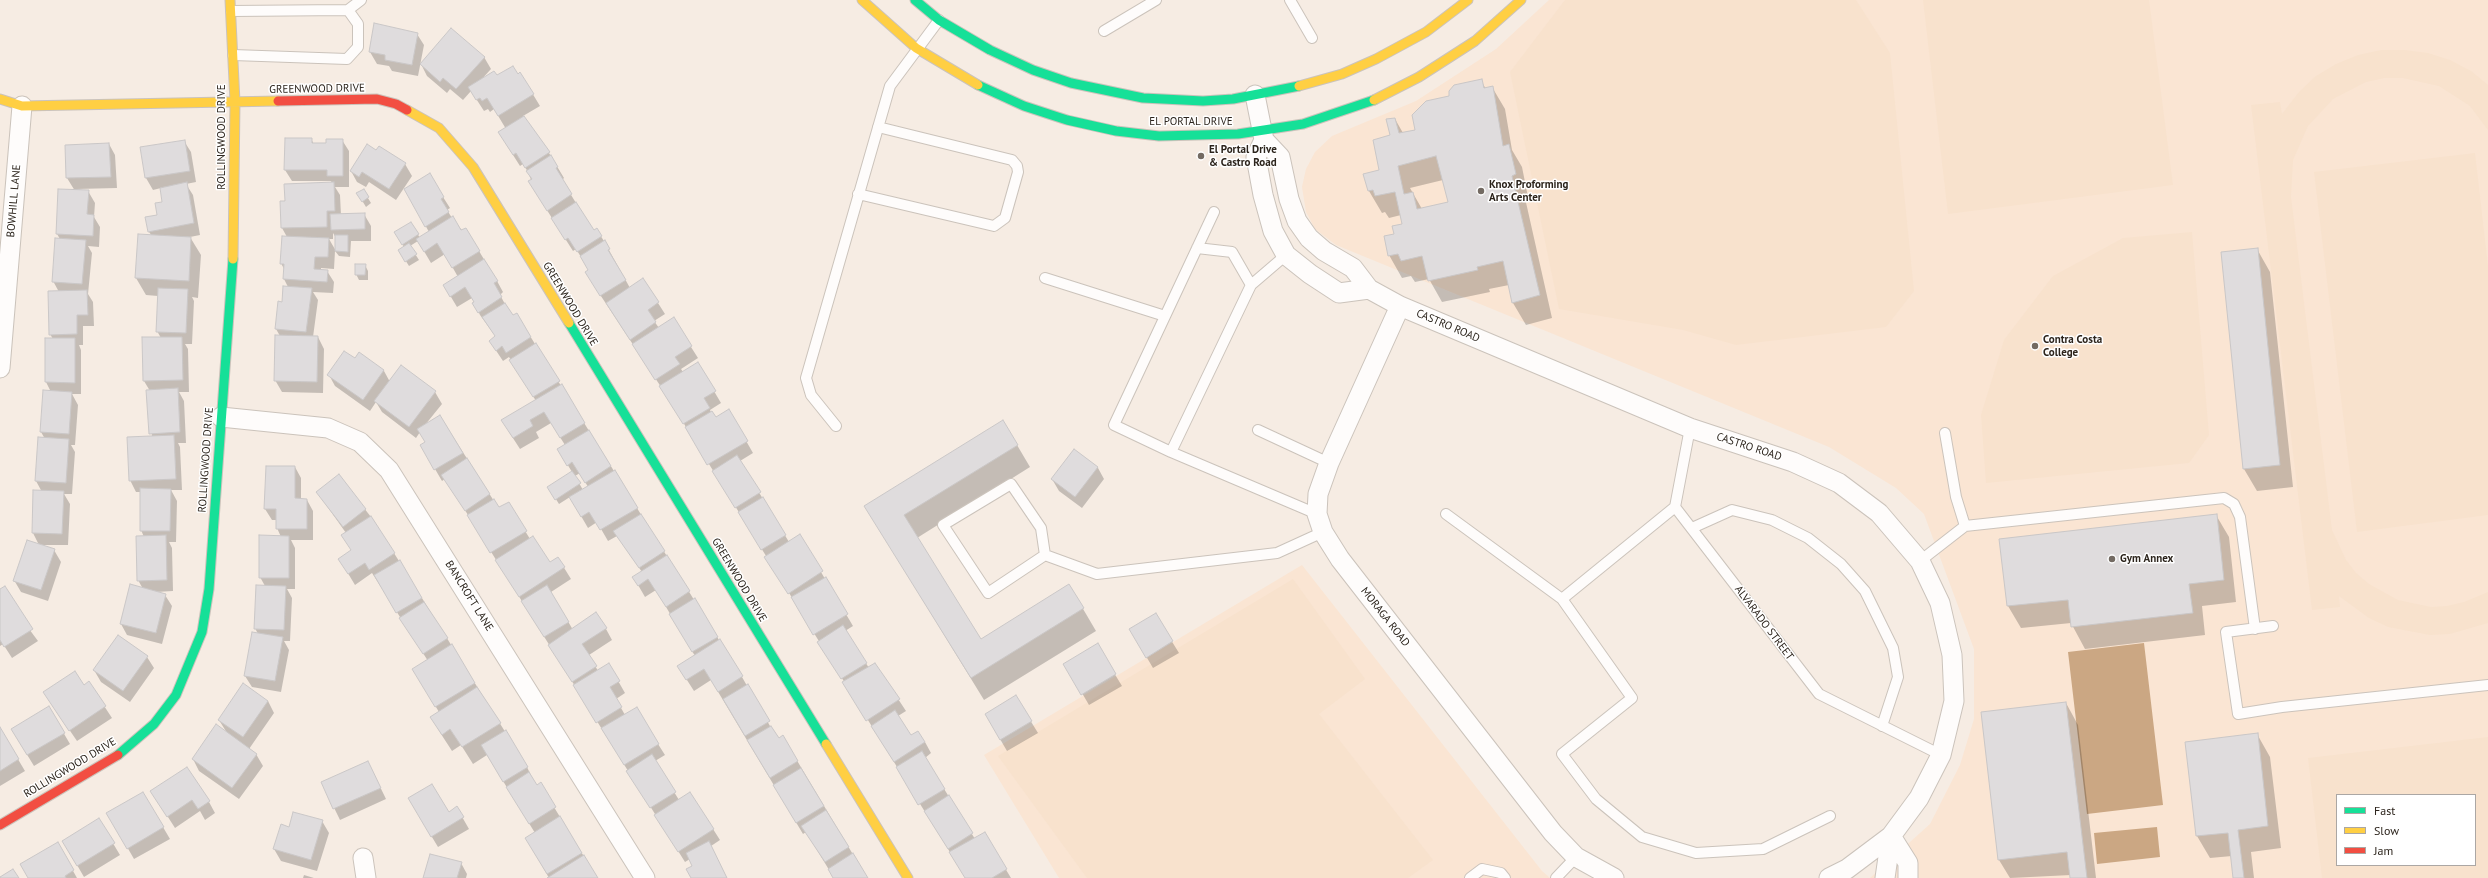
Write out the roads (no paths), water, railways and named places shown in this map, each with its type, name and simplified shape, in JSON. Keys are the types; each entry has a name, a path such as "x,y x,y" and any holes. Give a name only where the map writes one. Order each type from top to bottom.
{"street":[{"name":"ROLLINGWOOD DRIVE","path":"0,825 117,756 154,724 176,695 203,625 209,589 233,260 235,102 230,0"},
{"name":"EL PORTAL DRIVE","path":"862,0 916,48 977,85 1024,106 1074,121 1116,131 1159,136 1238,134 1263,135 1366,104 1419,77 1475,41 1521,0"},
{"name":"EL PORTAL DRIVE","path":"915,0 939,20 990,50 1033,70 1071,83 1151,98 1203,101 1233,99 1255,95 1291,88 1342,74 1376,59 1426,32 1468,0"},
{"path":"1255,95 1263,135 1256,158 1263,195 1273,231 1286,255 1310,274 1339,293 1369,289"},
{"name":"GREENWOOD DRIVE","path":"0,98 22,106 377,99 396,104 439,128 472,167 908,878"},
{"name":"BOWHILL LANE","path":"0,368 22,106"},
{"name":"CASTRO ROAD","path":"1263,135 1280,157 1289,199 1297,221 1309,238 1324,251 1353,268 1369,289 1400,306 1690,428 1793,462 1839,483 1879,513 1920,561 1940,603 1952,655 1954,701 1941,755"},
{"name":"MORAGA ROAD","path":"1400,306 1329,463 1318,494 1317,514 1323,532 1340,559 1553,832 1576,857 1614,878"},
{"name":"BANCROFT LANE","path":"221,416 328,428 360,442 389,470 645,878"},
{"path":"1829,878 1847,869 1891,836 1919,798 1941,755"},
{"path":"1885,878 1891,836"},
{"path":"1891,836 1908,863 1908,878"},
{"path":"363,858 366,878"}],"lane":[{"path":"231,11 348,10 362,0"},
{"path":"1104,31 1156,0"},
{"path":"1290,0 1312,38"},
{"path":"233,55 346,59 358,47 358,24 348,10"},
{"path":"836,426 814,399 806,378 890,86 916,48 939,20"},
{"path":"858,194 994,226 1005,218 1018,172 1012,160 878,127"},
{"path":"1214,212 1114,425 1171,452 1317,514"},
{"path":"1197,248 1232,252 1251,285"},
{"path":"1171,452 1251,285 1286,255"},
{"path":"1044,278 1165,316"},
{"path":"1562,599 1676,507 1690,428"},
{"path":"1258,430 1329,463"},
{"path":"1945,433 1956,497 1966,526"},
{"path":"1011,484 1041,528 1045,555 988,593 943,525 1011,484"},
{"path":"1920,561 1966,526 2224,498 2234,504 2240,517 2254,629"},
{"name":"ALVARADO STREET","path":"1676,507 1819,694 1941,755"},
{"path":"1692,528 1732,510 1778,523 1808,538 1841,564 1864,591 1894,648 1898,677 1882,726"},
{"path":"1446,514 1562,599 1632,698 1562,754 1596,799 1642,837 1696,853 1763,848 1830,816"},
{"path":"1045,555 1097,574 1277,553 1323,532"},
{"path":"2273,626 2226,632 2238,714 2282,707 2488,685"},
{"path":"1556,878 1576,857"},
{"path":"1470,878 1482,869 1501,873 1505,878"}],"place":[{"name":"El Portal Drive & Castro Road","path":"1201,156"},
{"name":"Knox Proforming Arts Center","path":"1481,191"},
{"name":"Contra Costa College","path":"2035,346"},
{"name":"Gym Annex","path":"2112,559"}]}
